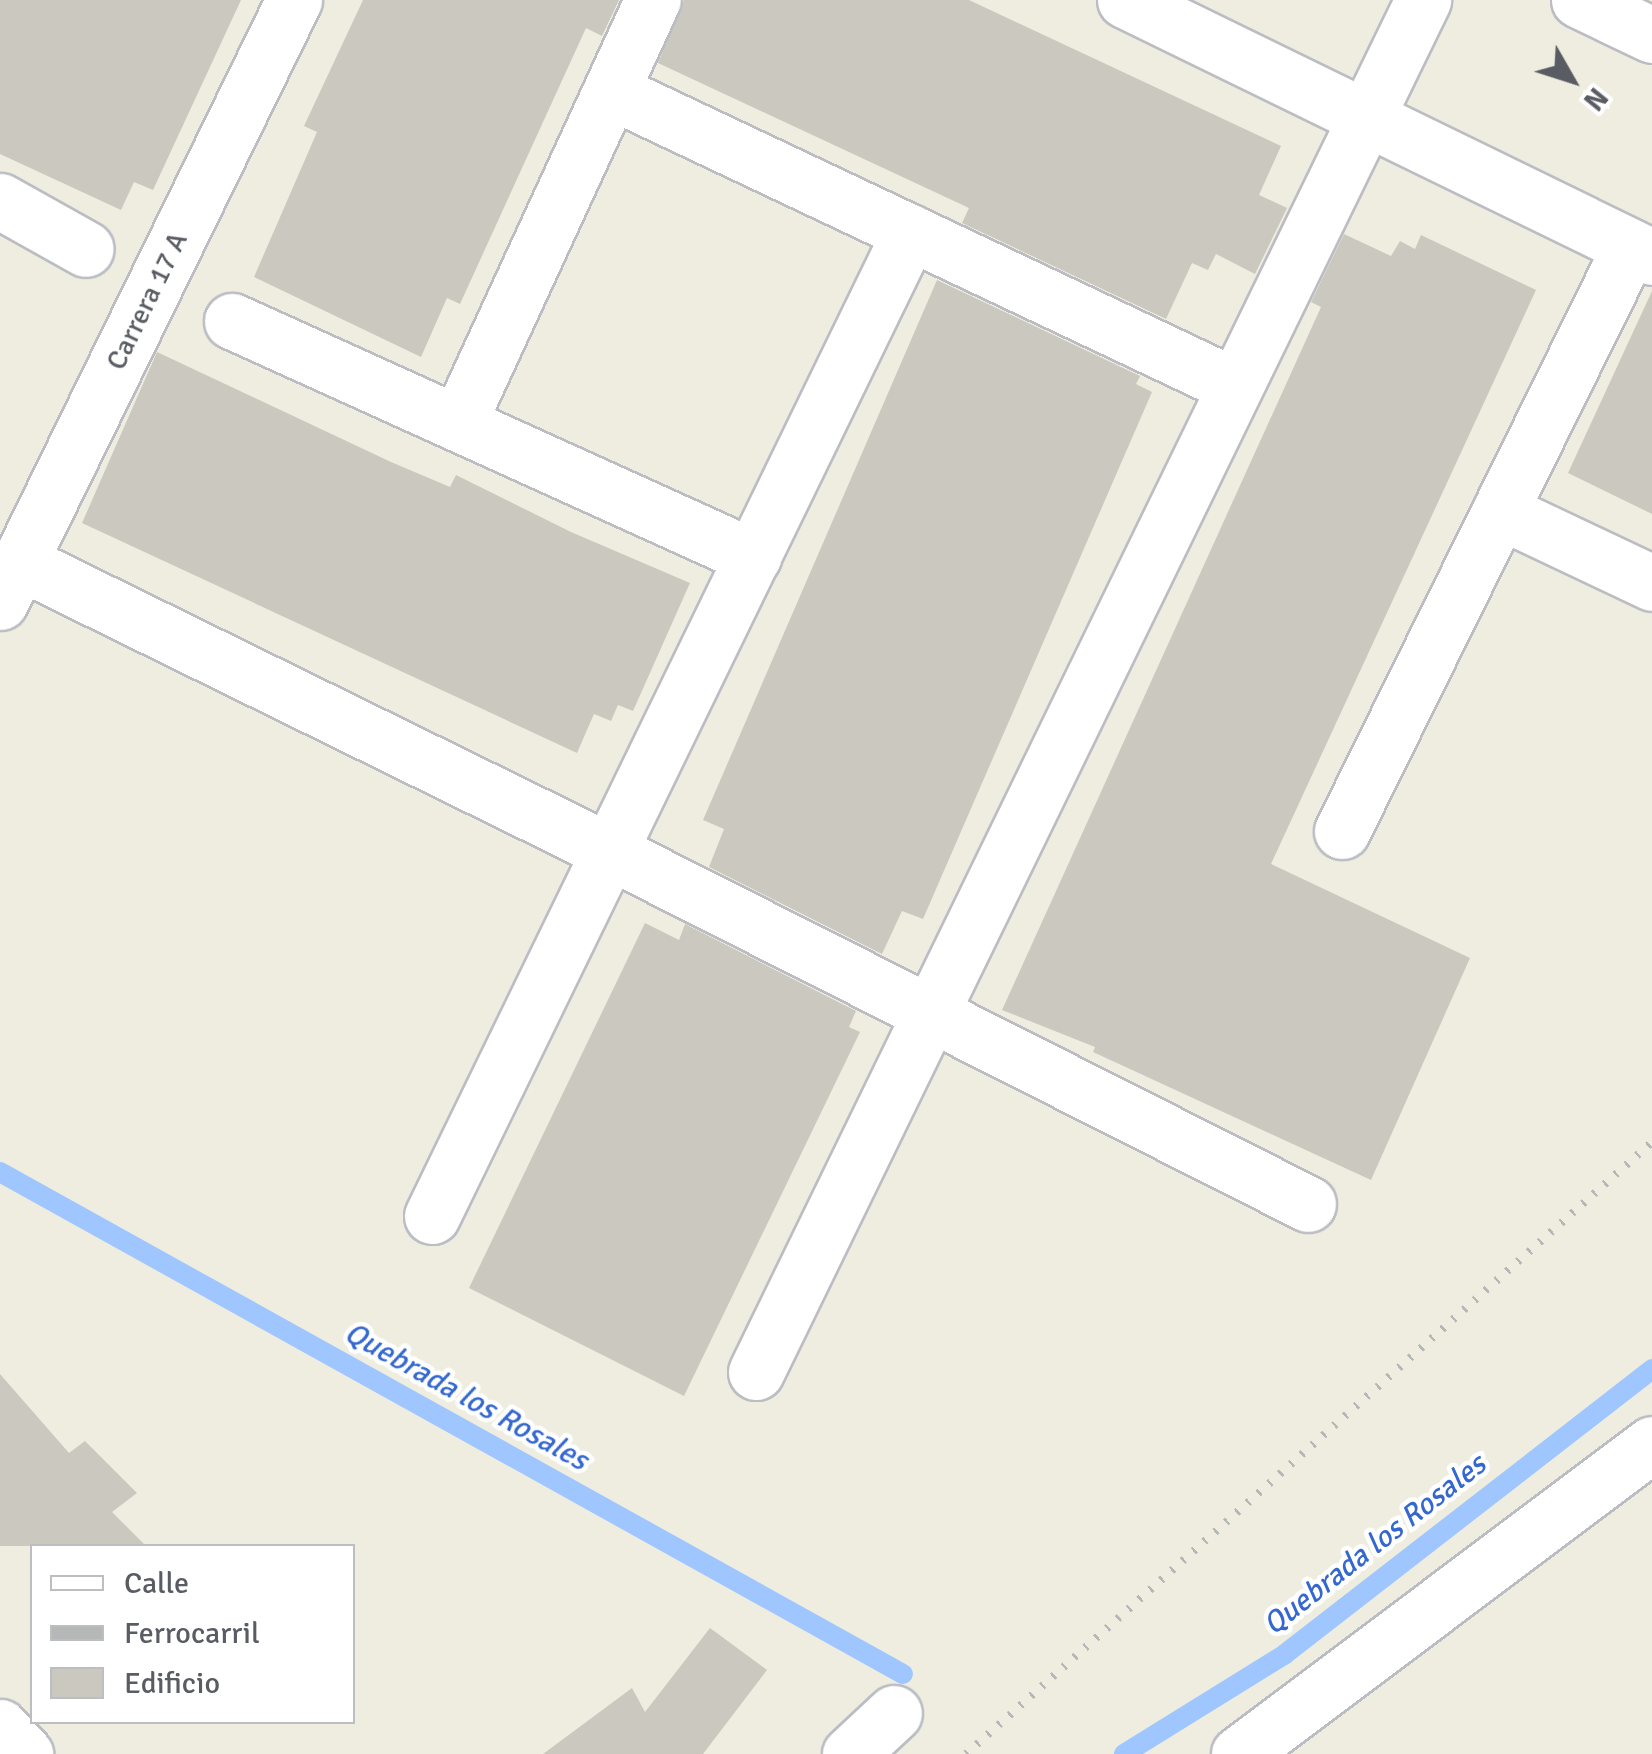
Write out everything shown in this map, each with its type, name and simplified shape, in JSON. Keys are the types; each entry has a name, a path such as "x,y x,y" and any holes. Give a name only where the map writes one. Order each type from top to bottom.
{"street":[{"name":"Carrera 17 A","path":"10,582 294,0"},
{"path":"458,422 653,0"},
{"path":"1124,0 1641,252 1500,510 1342,830"},
{"path":"756,1372 1423,0"},
{"path":"1579,0 1652,35"},
{"path":"611,91 1234,386"},
{"path":"0,201 86,249"},
{"path":"432,1216 910,232"},
{"path":"232,321 752,557"},
{"path":"1500,510 1652,583"},
{"path":"10,582 610,851 1308,1204"},
{"path":"1238,1754 1652,1444"},
{"path":"850,1754 894,1713"},
{"path":"0,1727 25,1754"}],"building":[{"path":"0,0 241,0 153,190 134,182 121,210 0,154"},
{"path":"363,0 619,0 602,36 586,28 460,304 447,298 421,357 254,277 317,132 304,126"},
{"path":"684,0 969,0 1281,146 1259,195 1287,208 1255,274 1216,254 1208,270 1192,263 1166,319 962,223 969,208 658,63"},
{"path":"1344,234 1391,256 1400,241 1415,249 1421,235 1536,290 1271,864 1470,958 1371,1180 1093,1052 1095,1047 1002,1010 1321,307 1311,302"},
{"path":"937,280 1140,376 1136,384 1152,392 923,919 902,911 882,954 709,867 724,829 703,820"},
{"path":"1652,291 1652,514 1568,473"},
{"path":"157,352 391,462 450,487 456,475 571,532 690,583 633,711 618,705 611,721 594,714 577,753 82,523"},
{"path":"645,923 679,940 685,924 856,1011 849,1027 860,1032 684,1396 469,1288"},
{"path":"0,1374 69,1453 85,1441 137,1493 112,1512 144,1544 0,1546"},
{"path":"710,1628 767,1670 703,1754 543,1754 632,1688 645,1712"}],"waterway":[{"name":"Quebrada los Rosales","path":"0,1172 903,1674"},
{"name":"Quebrada los Rosales","path":"1124,1754 1285,1654 1652,1369"}],"railway":[{"path":"966,1754 1652,1142"}]}
